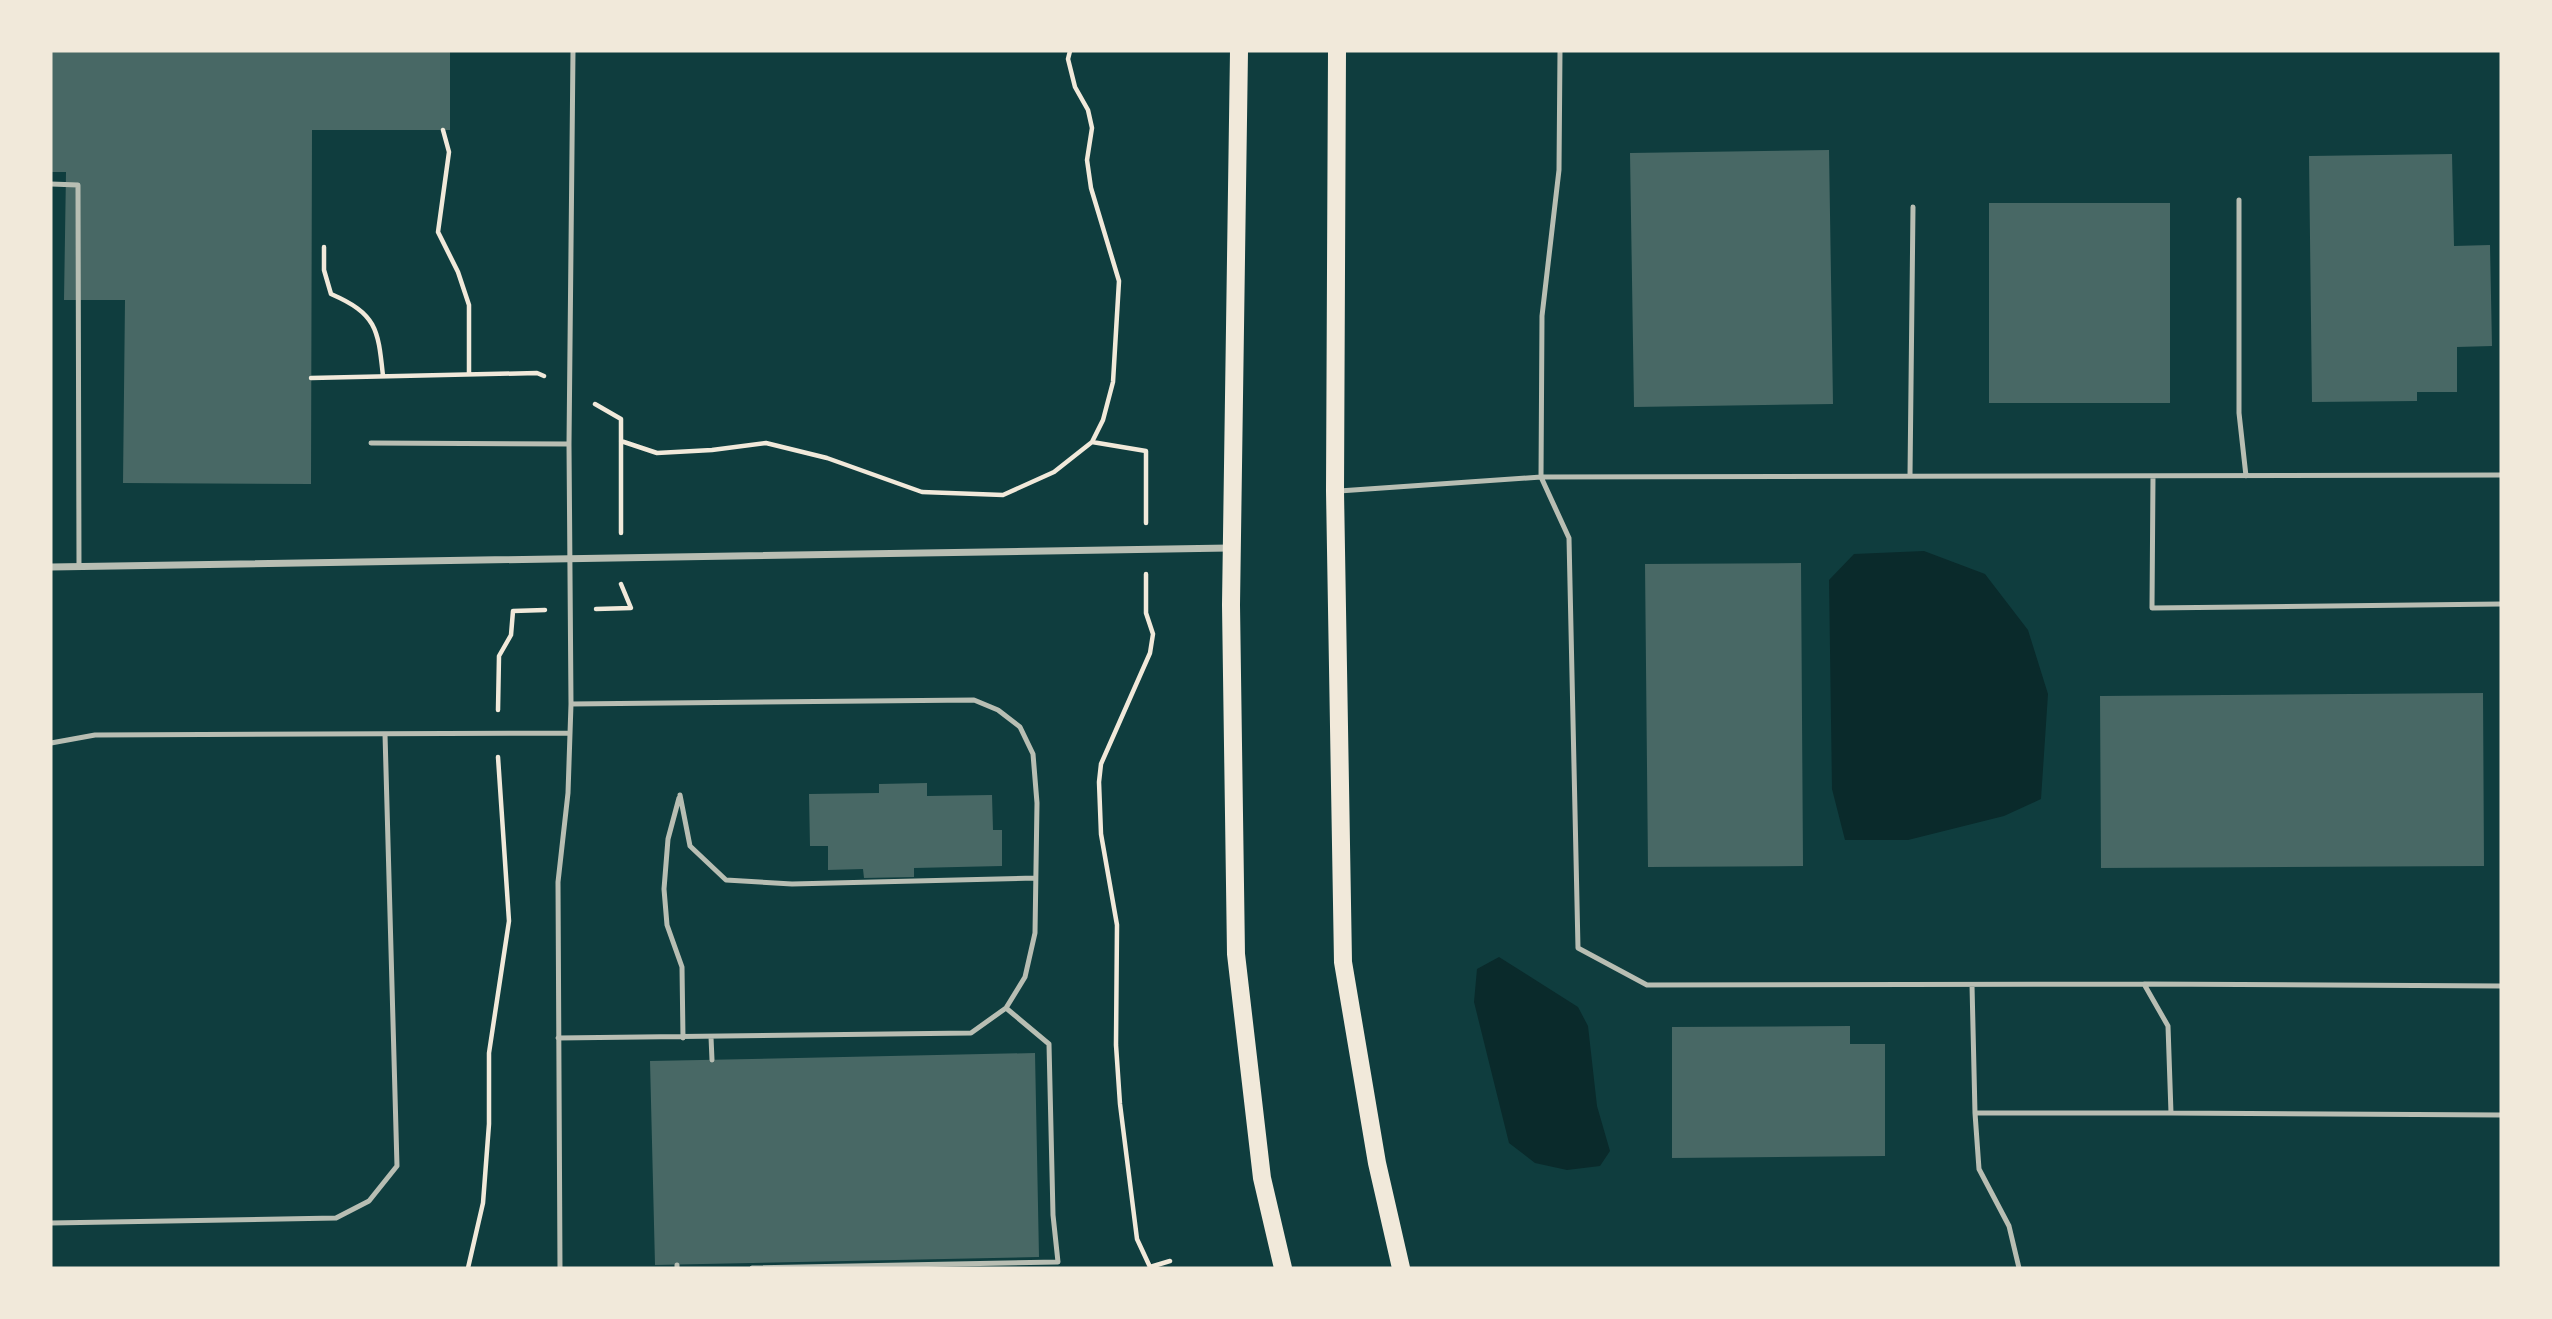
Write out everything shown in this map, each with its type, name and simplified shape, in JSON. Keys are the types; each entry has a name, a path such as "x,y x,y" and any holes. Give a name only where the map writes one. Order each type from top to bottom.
{"main road":[{"path":"1239,51 1232,548 1236,954 1262,1178 1283,1268"},
{"path":"1338,51 1335,491 1343,962 1374,1150 1401,1268"}],"street":[{"path":"51,568 1232,548"}],"lane":[{"path":"560,1268 558,882 568,793 571,704 569,444 573,51"},
{"path":"1560,51 1559,170 1542,316 1541,477 1569,538 1578,948 1647,985 2501,986"},
{"path":"51,184 78,185 79,567"},
{"path":"2239,200 2239,413 2246,476"},
{"path":"1910,476 1913,207"},
{"path":"371,443 569,444"},
{"path":"1335,491 1541,477 2501,475"},
{"path":"2153,476 2152,608 2501,604"},
{"path":"558,1038 971,1033 1006,1008 1025,977 1034,933 1037,803 1033,754 1020,727 998,710 974,700 571,704"},
{"path":"51,743 95,735 570,733"},
{"path":"51,1223 336,1218 369,1201 397,1166 385,734"},
{"path":"683,1038 682,967 667,925 664,888 668,839 680,795 690,846 726,880 792,884 1035,878"},
{"path":"2144,984 2168,1026 2171,1113"},
{"path":"1972,985 1979,1169 2008,1226 2019,1268"},
{"path":"752,1268 1058,1262 1053,1215 1049,1044 1006,1008"},
{"path":"712,1037 712,1060"},
{"path":"1975,1113 2501,1115"}],"path":[{"path":"621,441 657,453 766,443 827,458 922,492 1003,495 1054,472 1092,442 1103,420 1113,382 1119,281 1091,188 1087,160 1092,128 1088,110 1075,88 1068,59 1070,51"},
{"path":"443,130 449,152 438,232 458,272 469,305 469,374"},
{"path":"324,247 324,270 331,294 349,302 369,317 379,340 383,376"},
{"path":"1092,442 1146,451 1146,613 1153,634 1150,653 1101,764 1099,782 1104,855 1117,925 1116,1045 1120,1104 1137,1239 1150,1267 1170,1261"},
{"path":"468,1268 483,1203 489,1124 489,1053 509,921 498,733 499,656 511,635 513,611 631,608"}],"water":[{"path":"1924,551 1985,574 2028,630 2048,694 2041,799 2004,816 1908,840 1845,840 1832,789 1829,580 1854,554"},
{"path":"1499,957 1578,1007 1588,1026 1597,1106 1610,1151 1600,1166 1567,1170 1535,1163 1509,1143 1474,1002 1477,969"}],"building":[{"path":"51,51 450,51 450,130 312,130 311,484 123,483 125,300 64,300 66,172 51,172"},
{"path":"1829,150 1833,404 1634,407 1630,153"},
{"path":"2452,154 2454,246 2490,245 2492,346 2457,347 2457,392 2417,392 2417,401 2312,402 2309,156"},
{"path":"1989,203 2170,203 2170,403 1989,403"},
{"path":"1801,563 1803,866 1648,867 1645,564"},
{"path":"2483,693 2484,866 2101,868 2100,696"},
{"path":"927,783 927,796 992,795 993,830 1002,830 1002,866 914,868 914,877 864,878 863,869 828,870 828,846 810,846 809,794 879,793 879,784"},
{"path":"1850,1026 1850,1044 1885,1044 1885,1156 1672,1158 1672,1027"},
{"path":"1035,1053 1039,1257 655,1265 650,1061"}]}
